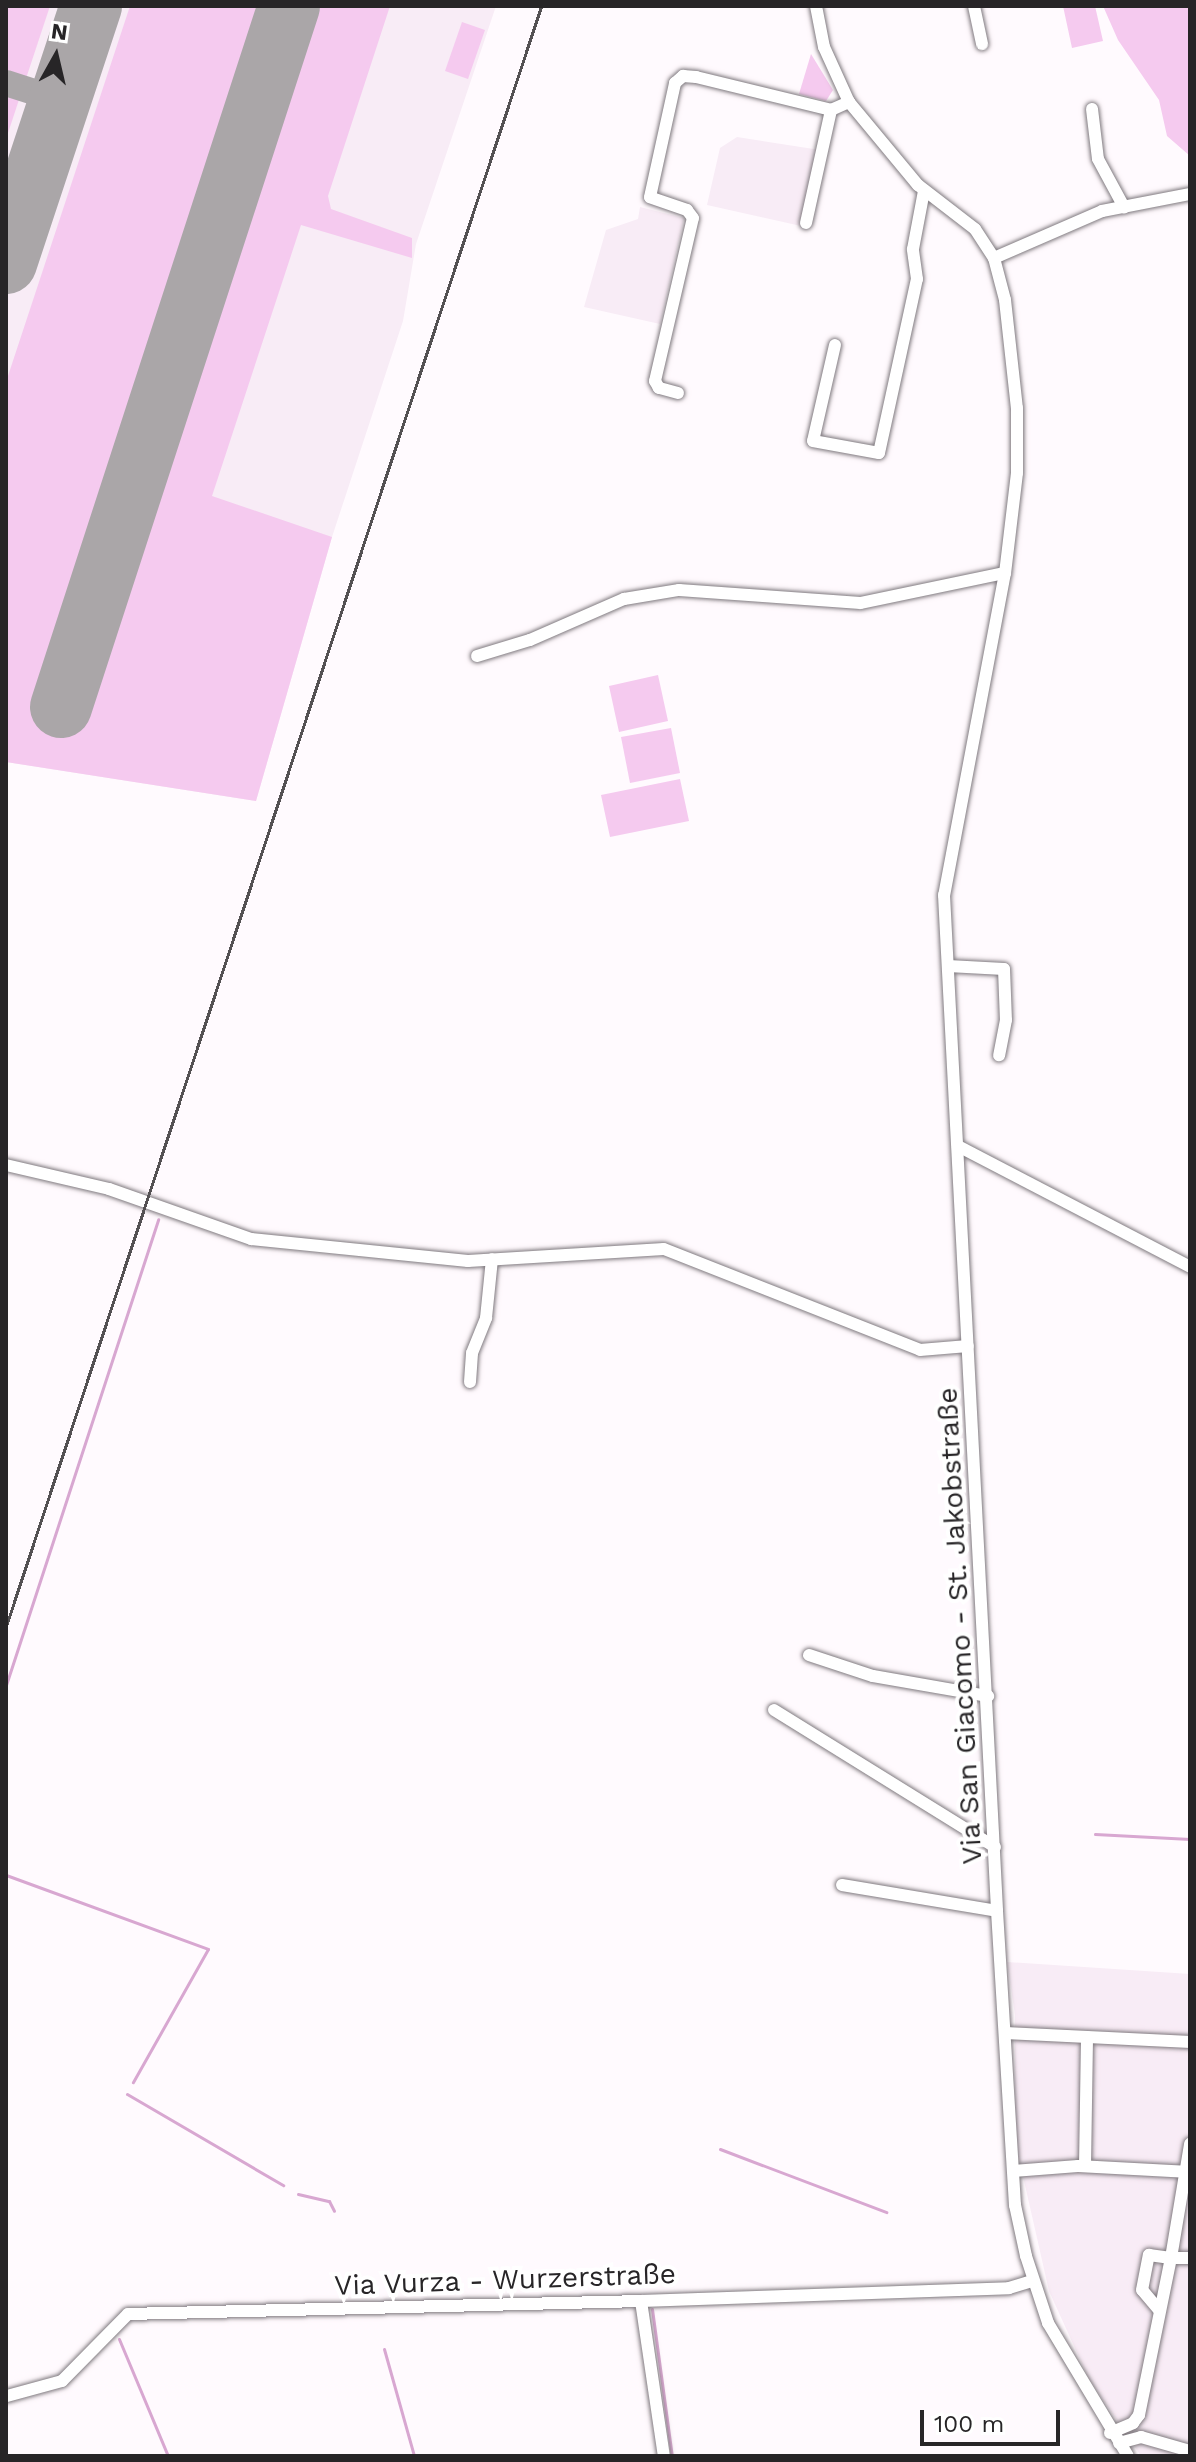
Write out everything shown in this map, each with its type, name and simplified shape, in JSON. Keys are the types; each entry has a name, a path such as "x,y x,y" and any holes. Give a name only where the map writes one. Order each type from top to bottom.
{"street":[{"name":"Via San Giacomo - St. Jakobstraße","path":"816,6 824,47 849,102 924,191 975,229 994,258 1005,300 1017,408 1017,473 1005,573 969,779 946,868 948,966 997,1911 1013,2171 1032,2281 1048,2323 1114,2438 1128,2456"},
{"path":"974,6 982,44"},
{"path":"678,393 659,388 655,381 693,218 687,210 650,197 675,83 683,76 696,77 831,110 849,102"},
{"path":"1092,109 1098,159 1124,207"},
{"path":"806,223 831,110"},
{"path":"835,345 813,441 879,453 917,279 913,249 924,191"},
{"path":"994,258 1102,211 1190,194"},
{"path":"477,656 530,640 624,599 679,590 861,603 1005,573"},
{"path":"948,966 1004,969 1006,1020 999,1055"},
{"path":"958,1146 1190,1267"},
{"path":"6,1165 48,1171 251,1239 492,1259 664,1249 920,1350 968,1346"},
{"path":"470,1382 472,1353 486,1318 492,1259"},
{"path":"809,1655 873,1676 988,1696"},
{"path":"774,1710 995,1847"},
{"path":"842,1885 997,1911"},
{"path":"1006,2033 1190,2042"},
{"path":"1085,2166 1087,2037"},
{"path":"1114,2438 1139,2415 1189,2172 1190,2144"},
{"path":"1013,2171 1085,2166 1189,2172"},
{"path":"1159,2310 1142,2290 1149,2255 1190,2258"},
{"name":"Via Vurza - Wurzerstraße","path":"7,2396 62,2381 128,2314 1009,2288 1032,2281"},
{"path":"641,2301 664,2456"},
{"path":"1139,2415 1147,2439"},
{"path":"1114,2438 1147,2439 1190,2451"}],"shaded area":[{"path":"6,6 496,6 416,244 403,321 332,537 256,801 6,762"},
{"path":"6,6 50,6 6,139"},
{"path":"130,6 390,6 328,196 331,209 412,238 412,258 301,225 212,496 332,537 256,801 6,762 6,382"},
{"path":"1063,6 1095,6 1103,41 1072,48"},
{"path":"1103,6 1190,6 1190,156 1167,136 1159,100 1118,40"},
{"path":"462,22 485,30 468,79 445,71"},
{"path":"811,54 833,90 826,101 799,94"},
{"path":"737,137 820,150 801,226 707,205 720,148"},
{"path":"640,207 684,218 660,324 584,307 606,230 638,219"},
{"path":"658,675 668,721 619,732 609,686"},
{"path":"671,728 680,773 630,783 621,737"},
{"path":"680,779 689,821 610,837 601,795"},
{"path":"1007,1962 1190,1974 1190,2456 1141,2456 1089,2379 1049,2291 1015,2141 1015,2015"}],"waterway":[{"path":"6,1685 158,1219"},
{"path":"1095,1834 1190,1839"},
{"path":"6,1875 208,1949 133,2082"},
{"path":"127,2094 283,2185"},
{"path":"720,2149 886,2212"},
{"path":"298,2194 329,2201 334,2211"},
{"path":"652,2309 672,2456"},
{"path":"119,2339 168,2456"},
{"path":"384,2349 414,2456"}],"taxiway":[{"path":"6,83 59,100"}],"runway":[{"path":"6,263 91,6"},
{"path":"61,707 289,6"}],"railway":[{"path":"6,1626 541,6"}]}
